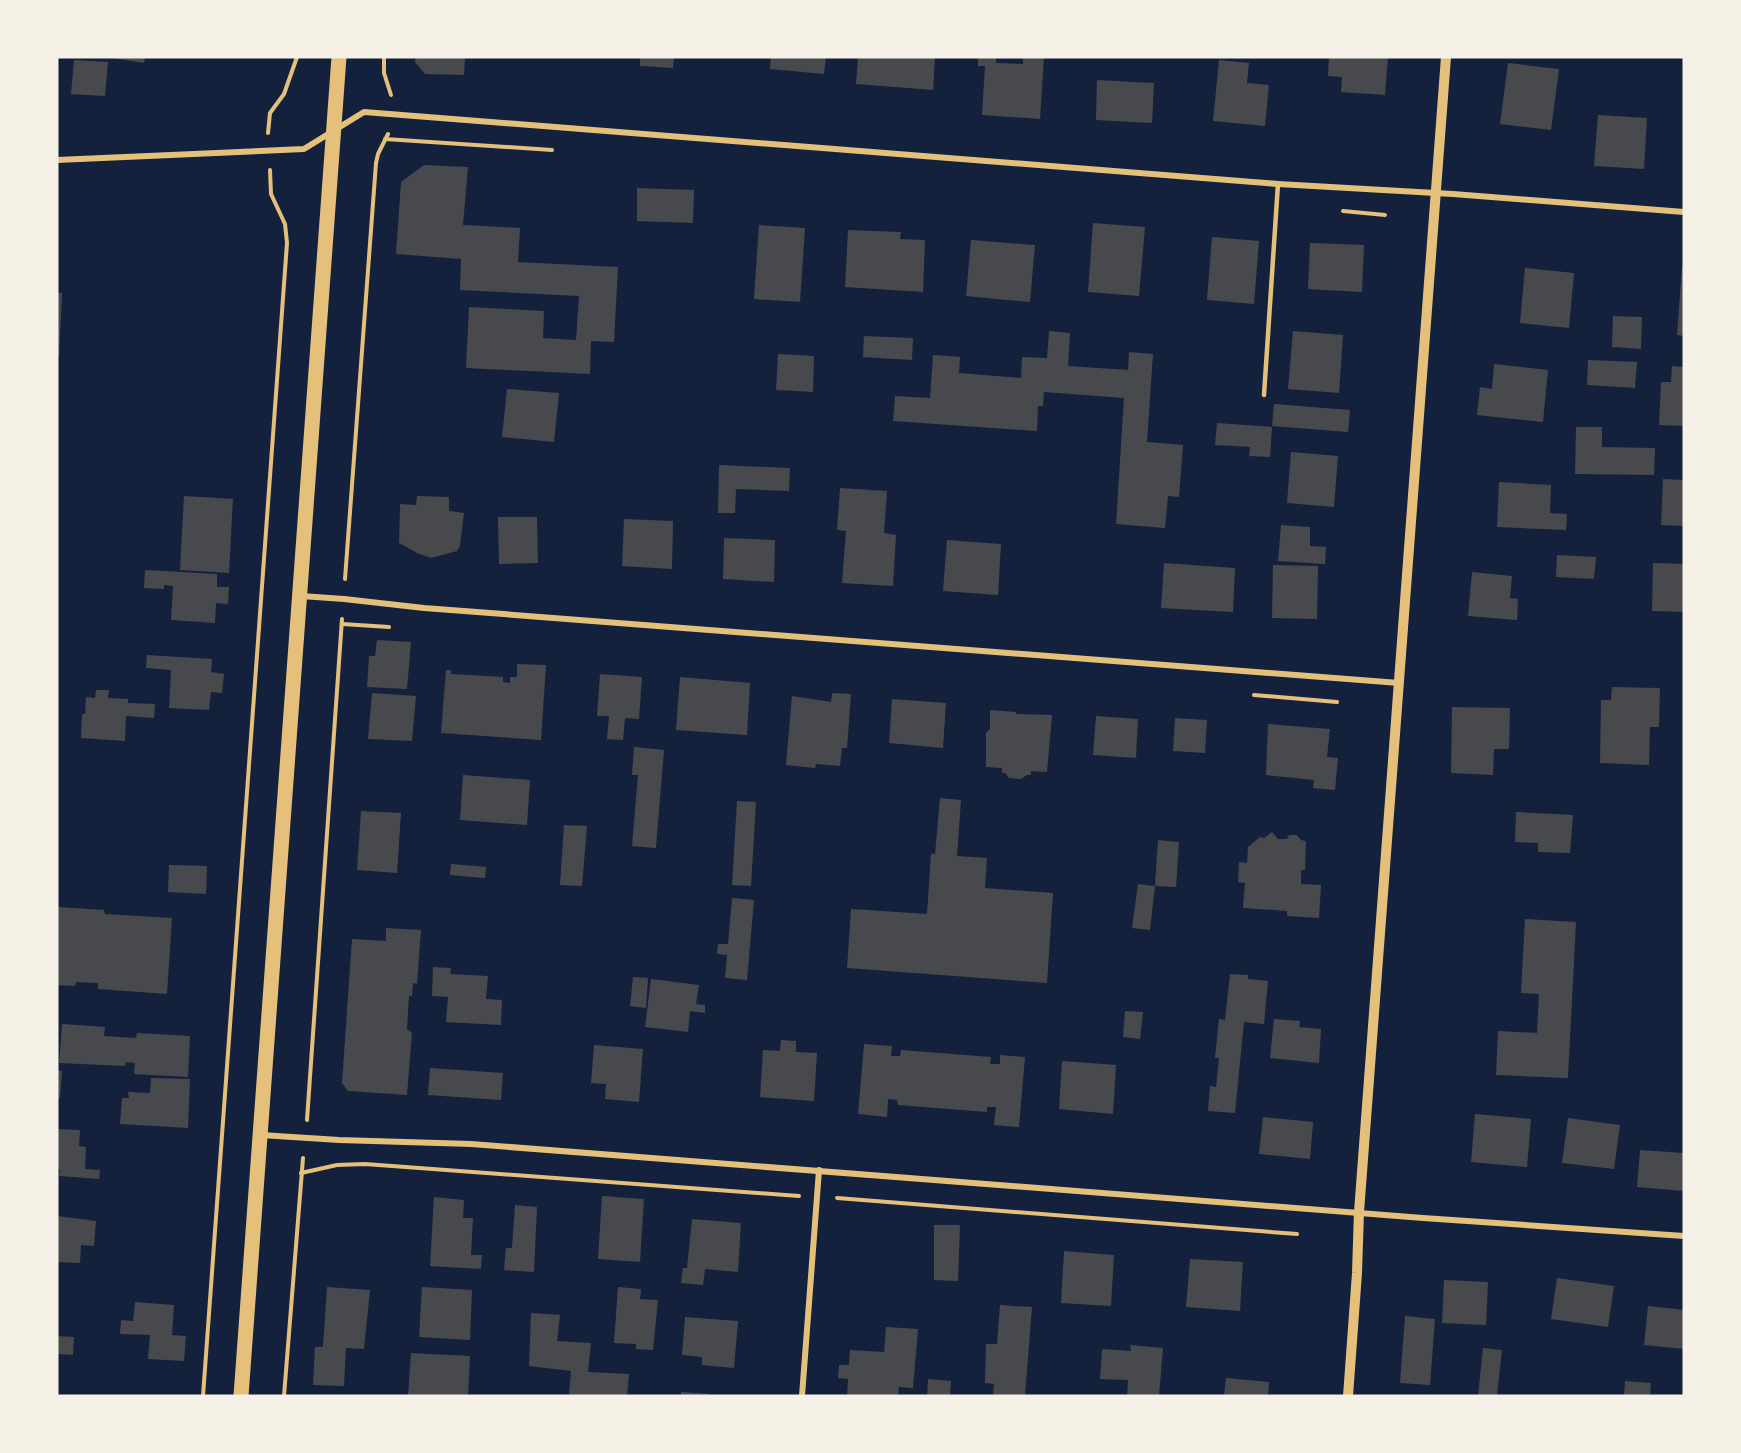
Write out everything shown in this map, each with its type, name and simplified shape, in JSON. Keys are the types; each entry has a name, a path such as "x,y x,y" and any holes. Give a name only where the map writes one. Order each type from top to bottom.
{"main road":[{"path":"241,1396 339,57"}],"street":[{"path":"1348,1396 1359,1212 1446,57"},
{"path":"57,160 304,149 364,112 1278,184 1436,193 1684,212"},
{"path":"300,596 424,608 1399,683"},
{"path":"260,1135 471,1144 1684,1236"},
{"path":"802,1396 819,1170"}],"lane":[{"path":"1264,395 1278,184"}],"path":[{"path":"268,122 270,113 290,82 297,57"},
{"path":"384,57 384,73 393,98"},
{"path":"345,584 376,163 390,131"},
{"path":"204,1396 286,255 285,224 271,194 270,186"},
{"path":"308,1113 343,615"},
{"path":"284,1396 303,1163"},
{"path":"301,1173 337,1165 365,1164 790,1196"},
{"path":"841,1199 1297,1234"}],"building":[{"path":"106,57 145,57 144,63"},
{"path":"416,57 465,57 464,75 425,74 415,62"},
{"path":"640,57 674,57 673,68 640,66"},
{"path":"771,57 826,57 824,74 770,69"},
{"path":"858,57 935,57 933,90 856,84"},
{"path":"978,57 996,57 996,63 1023,64 1023,57 1044,57 1040,119 982,115 985,66 978,66"},
{"path":"1329,57 1388,57 1385,95 1341,92 1342,77 1328,76"},
{"path":"74,60 108,62 105,96 71,94"},
{"path":"1219,60 1249,63 1247,83 1269,85 1265,126 1213,121"},
{"path":"1508,63 1559,69 1551,130 1500,124"},
{"path":"1097,80 1154,83 1152,123 1096,120"},
{"path":"1598,115 1647,118 1644,169 1594,166"},
{"path":"424,165 468,167 463,225 520,228 518,262 618,267 614,342 591,341 590,374 466,368 469,307 544,311 543,338 576,340 579,296 460,290 461,259 396,254 401,182"},
{"path":"637,188 694,190 693,223 637,221"},
{"path":"1093,223 1145,227 1139,296 1088,292"},
{"path":"759,225 805,228 800,302 754,299"},
{"path":"848,230 901,232 900,239 925,240 923,292 845,287"},
{"path":"1212,237 1259,241 1254,304 1207,300"},
{"path":"971,240 1035,245 1030,302 966,296"},
{"path":"1310,243 1364,245 1362,292 1308,289"},
{"path":"1682,266 1684,266 1684,336 1677,335"},
{"path":"1525,268 1574,273 1569,328 1520,323"},
{"path":"57,293 62,293 59,357 57,357"},
{"path":"1613,316 1642,317 1641,349 1612,347"},
{"path":"1049,331 1070,333 1068,366 1128,370 1129,352 1153,354 1147,442 1183,445 1179,497 1168,496 1165,528 1116,524 1124,398 1044,392 1043,406 1038,406 1037,431 893,421 895,396 930,398 933,355 960,357 959,373 1021,378 1022,357 1047,358"},
{"path":"1293,331 1343,335 1339,393 1288,389"},
{"path":"864,336 913,338 912,360 863,357"},
{"path":"778,354 814,356 813,392 776,390"},
{"path":"1588,360 1637,362 1635,388 1587,385"},
{"path":"1494,364 1548,370 1543,422 1477,415 1480,387 1492,389"},
{"path":"1672,366 1684,367 1684,426 1659,425 1661,382 1671,382"},
{"path":"507,389 559,393 554,442 502,437"},
{"path":"1274,404 1350,410 1348,432 1272,426"},
{"path":"1217,423 1272,427 1270,457 1249,456 1250,447 1215,445"},
{"path":"1576,427 1602,427 1602,447 1655,448 1654,475 1575,474"},
{"path":"1291,452 1338,456 1334,507 1287,503"},
{"path":"719,465 790,468 789,491 736,489 735,513 718,513"},
{"path":"1663,479 1684,480 1684,526 1661,525"},
{"path":"1499,482 1551,485 1550,513 1567,514 1566,530 1497,527"},
{"path":"840,488 887,491 884,533 896,535 893,586 842,583 846,531 837,530"},
{"path":"184,496 233,499 229,573 180,570"},
{"path":"417,496 449,497 449,511 464,513 460,546 457,551 431,558 399,543 400,504 416,505"},
{"path":"498,517 537,517 538,563 499,564"},
{"path":"624,519 673,521 672,569 622,566"},
{"path":"1281,525 1310,527 1310,546 1326,547 1325,564 1278,561"},
{"path":"724,538 775,540 774,582 723,579"},
{"path":"947,540 1001,544 998,595 943,591"},
{"path":"1557,555 1596,557 1594,579 1556,577"},
{"path":"1164,563 1235,568 1233,612 1161,608"},
{"path":"1653,563 1684,564 1684,612 1652,611"},
{"path":"1273,565 1318,566 1317,619 1272,618"},
{"path":"145,570 217,574 217,587 229,587 228,604 216,603 215,623 171,620 173,586 164,585 164,589 144,588"},
{"path":"1472,572 1512,576 1510,598 1518,599 1517,620 1468,616"},
{"path":"377,640 411,642 407,689 367,687 369,656 375,656"},
{"path":"147,655 212,659 211,672 224,674 222,693 211,692 209,710 169,708 171,670 146,668"},
{"path":"517,664 546,665 541,740 441,733 446,670 451,670 451,674 503,677 503,682 510,683 510,677 517,677"},
{"path":"600,674 642,677 639,719 625,718 623,740 607,739 609,716 597,716"},
{"path":"680,677 750,683 747,735 676,730"},
{"path":"1612,687 1660,688 1659,727 1650,727 1649,765 1600,763 1601,700 1611,700"},
{"path":"96,690 109,690 108,698 128,699 128,703 155,704 154,718 126,716 125,741 81,738 82,714 85,714 86,697 95,698"},
{"path":"372,693 416,696 412,741 368,739"},
{"path":"832,693 851,694 847,748 842,748 840,766 816,764 815,768 786,765 792,696 831,702"},
{"path":"892,699 946,703 943,748 889,743"},
{"path":"1452,707 1510,708 1509,749 1494,749 1493,775 1451,773"},
{"path":"990,710 1016,712 1016,714 1052,715 1047,772 1031,771 1031,775 1021,779 1009,778 1002,773 1002,768 986,767 986,733 990,729"},
{"path":"1096,716 1138,719 1136,758 1093,755"},
{"path":"1175,718 1207,720 1205,753 1173,751"},
{"path":"1268,724 1330,729 1327,757 1338,758 1335,790 1313,788 1314,780 1266,775"},
{"path":"634,747 664,750 656,848 632,846 638,775 632,775"},
{"path":"463,775 530,780 527,825 460,820"},
{"path":"940,798 961,800 957,856 987,858 985,888 1053,893 1047,983 847,968 851,909 927,914 931,854 935,854"},
{"path":"737,801 756,802 751,886 732,885"},
{"path":"361,811 401,813 397,873 357,870"},
{"path":"1516,812 1573,815 1570,853 1538,852 1538,843 1515,842"},
{"path":"564,825 587,826 582,886 560,885"},
{"path":"1272,832 1278,839 1287,839 1289,835 1297,835 1301,840 1306,841 1305,870 1301,870 1301,884 1321,885 1319,918 1287,916 1287,911 1243,908 1245,883 1238,882 1239,862 1247,863 1248,847 1260,837 1264,838"},
{"path":"1158,840 1179,842 1176,887 1155,886"},
{"path":"451,864 486,867 485,878 450,875"},
{"path":"169,865 207,866 206,894 168,892"},
{"path":"1138,884 1155,886 1150,930 1132,928"},
{"path":"732,898 754,900 747,980 725,978 727,955 717,954 718,944 728,944"},
{"path":"57,907 104,910 105,914 172,918 167,994 98,989 98,983 76,982 75,986 57,985"},
{"path":"1525,919 1576,922 1568,1078 1496,1075 1498,1031 1537,1033 1539,994 1521,993"},
{"path":"386,928 421,930 417,984 413,983 412,996 409,996 407,1029 412,1033 407,1095 348,1091 342,1083 352,939 386,941"},
{"path":"433,967 451,968 450,974 488,976 486,999 502,1000 501,1025 446,1022 448,997 432,996"},
{"path":"1230,974 1248,975 1248,979 1268,981 1264,1024 1244,1022 1235,1113 1208,1111 1210,1086 1216,1087 1219,1058 1215,1058 1219,1019 1225,1020"},
{"path":"633,977 648,978 646,1008 630,1006"},
{"path":"651,979 699,985 696,1004 705,1005 705,1013 690,1011 688,1032 645,1027"},
{"path":"1125,1011 1143,1012 1140,1039 1123,1037"},
{"path":"1274,1019 1300,1021 1299,1027 1321,1029 1319,1063 1270,1058"},
{"path":"62,1024 105,1027 104,1036 136,1038 137,1033 190,1036 188,1077 134,1074 135,1063 126,1062 125,1066 59,1063"},
{"path":"781,1040 796,1041 796,1052 817,1053 814,1101 760,1097 763,1050 780,1051"},
{"path":"864,1044 892,1046 891,1056 900,1056 901,1050 991,1057 990,1064 1000,1064 1000,1055 1025,1057 1019,1127 994,1125 996,1107 987,1107 987,1112 898,1105 897,1100 888,1099 887,1117 858,1114"},
{"path":"594,1045 643,1049 639,1102 605,1099 606,1084 591,1083"},
{"path":"1062,1061 1116,1065 1113,1114 1059,1109"},
{"path":"430,1068 503,1073 501,1100 428,1095"},
{"path":"57,1070 62,1071 60,1098 57,1098"},
{"path":"151,1078 190,1079 188,1128 120,1124 122,1098 129,1098 128,1092 150,1093"},
{"path":"1475,1114 1531,1119 1527,1167 1471,1162"},
{"path":"1263,1117 1313,1122 1310,1159 1259,1154"},
{"path":"1568,1118 1620,1125 1614,1169 1562,1163"},
{"path":"57,1129 80,1130 79,1146 86,1147 85,1169 100,1170 99,1179 59,1176"},
{"path":"1640,1150 1684,1153 1684,1191 1637,1187"},
{"path":"602,1196 644,1199 640,1262 598,1259"},
{"path":"434,1197 464,1200 463,1218 473,1218 471,1255 482,1255 481,1269 430,1266"},
{"path":"515,1205 537,1207 534,1272 504,1270 506,1248 512,1248"},
{"path":"57,1216 96,1221 94,1246 81,1245 80,1263 57,1262"},
{"path":"692,1219 741,1223 738,1272 705,1269 703,1285 681,1283 683,1268 687,1268"},
{"path":"934,1225 960,1225 958,1281 934,1280"},
{"path":"1064,1251 1114,1255 1111,1306 1061,1303"},
{"path":"1190,1259 1243,1262 1240,1311 1186,1307"},
{"path":"1557,1278 1614,1286 1608,1327 1551,1319"},
{"path":"1444,1280 1488,1282 1486,1325 1442,1323"},
{"path":"327,1287 370,1290 364,1349 346,1348 344,1386 313,1385 315,1347 323,1347"},
{"path":"422,1287 472,1290 470,1340 419,1337"},
{"path":"618,1287 641,1289 640,1299 658,1300 653,1350 636,1349 636,1344 614,1343"},
{"path":"135,1302 174,1305 172,1335 186,1336 184,1361 148,1359 150,1335 120,1334 121,1320 133,1321"},
{"path":"1000,1305 1032,1307 1025,1396 993,1396 994,1384 985,1383 986,1344 997,1344"},
{"path":"1648,1306 1684,1310 1684,1349 1644,1345"},
{"path":"531,1313 560,1315 557,1341 591,1343 588,1372 629,1374 627,1396 569,1395 571,1371 529,1366"},
{"path":"1405,1316 1435,1319 1430,1385 1400,1383"},
{"path":"685,1317 738,1321 734,1368 702,1365 702,1357 682,1355"},
{"path":"886,1327 918,1329 913,1388 899,1387 898,1396 847,1396 848,1379 838,1378 839,1365 849,1365 850,1350 884,1352"},
{"path":"57,1336 74,1337 73,1355 57,1354"},
{"path":"1130,1345 1163,1348 1159,1396 1127,1396 1128,1380 1100,1379 1102,1349 1131,1351"},
{"path":"1483,1348 1502,1350 1497,1396 1478,1396"},
{"path":"411,1353 470,1356 468,1396 408,1396"},
{"path":"1226,1378 1269,1382 1268,1396 1224,1396"},
{"path":"928,1379 951,1381 950,1396 927,1396"},
{"path":"1625,1381 1651,1383 1650,1396 1624,1396"},
{"path":"681,1392 710,1394 710,1396 681,1396"}]}
